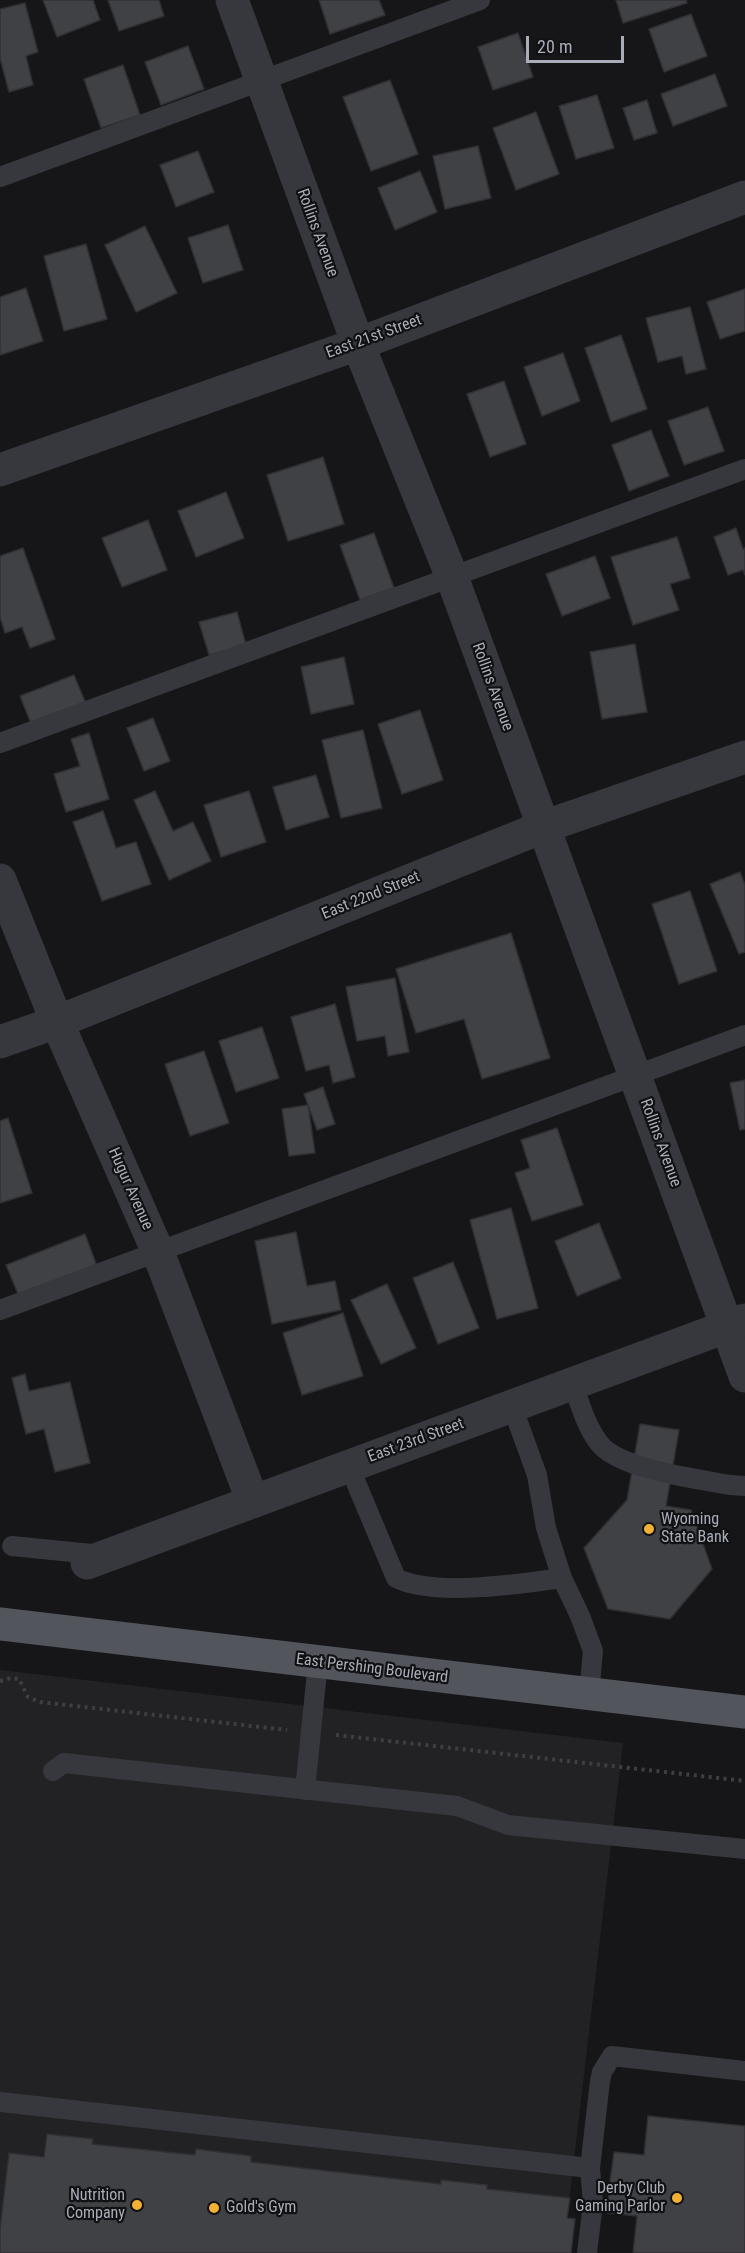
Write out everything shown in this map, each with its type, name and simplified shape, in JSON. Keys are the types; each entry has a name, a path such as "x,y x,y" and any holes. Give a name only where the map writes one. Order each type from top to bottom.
{"main road":[{"name":"East Pershing Boulevard","path":"0,1624 745,1712"}],"street":[{"name":"Rollins Avenue","path":"232,0 358,344 452,577 635,1075 737,1323 745,1376"},
{"name":"East 21st Street","path":"0,470 358,344 745,197"},
{"name":"East 22nd Street","path":"0,1042 57,1022 543,827 745,757"},
{"name":"Hugur Avenue","path":"0,880 57,1022 158,1252 252,1502"},
{"name":"East 23rd Street","path":"97,1559 737,1323"}],"lane":[{"path":"0,177 480,0"},
{"path":"0,743 745,469"},
{"path":"0,1310 745,1035"},
{"path":"573,1384 584,1416 600,1445 633,1466 745,1486"},
{"path":"512,1406 537,1475 546,1528 562,1578 593,1651 589,1694"},
{"path":"350,1466 396,1578 407,1584 449,1587 500,1586 562,1578"},
{"path":"12,1546 97,1559"},
{"path":"305,1790 318,1662"},
{"path":"53,1771 64,1763 457,1806 508,1825 745,1850"},
{"path":"587,2253 598,2091 602,2072 612,2056 745,2071"},
{"path":"0,2102 591,2168"}],"path":[{"path":"0,1681 19,1678 28,1697 40,1702 745,1781"}],"shaded area":[{"path":"0,1670 623,1743 563,2253 0,2253"}],"building":[{"path":"43,0 93,0 100,20 57,37"},
{"path":"108,0 159,0 164,16 119,31"},
{"path":"319,0 379,0 385,15 330,34"},
{"path":"616,0 686,0 687,3 623,23"},
{"path":"25,3 38,52 26,56 33,85 9,92 0,58 0,9"},
{"path":"691,14 707,56 664,72 649,29"},
{"path":"518,33 533,77 493,90 478,47"},
{"path":"188,46 204,89 161,105 145,62"},
{"path":"123,65 140,115 101,128 84,79"},
{"path":"715,74 727,106 673,126 661,94"},
{"path":"390,80 418,154 371,171 343,97"},
{"path":"597,95 614,148 576,159 559,106"},
{"path":"647,100 657,133 634,140 623,108"},
{"path":"536,112 559,174 516,190 493,128"},
{"path":"478,146 491,198 445,209 433,156"},
{"path":"198,151 214,192 176,207 160,165"},
{"path":"420,171 437,212 395,230 378,188"},
{"path":"228,225 243,270 203,283 188,238"},
{"path":"145,226 177,293 136,312 105,245"},
{"path":"86,244 107,319 64,331 44,256"},
{"path":"26,288 43,341 0,355 0,297"},
{"path":"745,289 745,331 720,339 707,302"},
{"path":"690,307 706,369 686,374 682,356 658,362 646,318"},
{"path":"621,335 647,409 611,422 585,348"},
{"path":"563,353 580,401 542,416 524,367"},
{"path":"504,381 526,444 490,457 467,394"},
{"path":"708,407 724,451 684,465 668,421"},
{"path":"651,430 669,476 629,491 612,445"},
{"path":"323,457 344,524 288,541 267,475"},
{"path":"226,492 244,538 196,557 178,511"},
{"path":"148,520 167,570 122,587 102,538"},
{"path":"736,528 743,549 745,548 745,575 743,570 728,575 714,537"},
{"path":"374,533 394,588 360,600 340,545"},
{"path":"677,537 690,578 670,584 679,610 633,625 611,557"},
{"path":"23,548 55,639 30,648 22,627 5,633 0,617 0,556"},
{"path":"595,556 610,598 562,616 546,574"},
{"path":"237,612 246,645 209,655 199,622"},
{"path":"635,644 647,712 602,719 590,652"},
{"path":"344,657 354,704 311,714 301,667"},
{"path":"74,675 86,704 32,726 20,696"},
{"path":"420,710 443,780 402,794 378,724"},
{"path":"153,718 170,761 144,771 127,728"},
{"path":"363,730 382,808 341,818 322,740"},
{"path":"89,733 109,799 66,812 54,774 80,766 71,739"},
{"path":"316,775 329,817 286,830 273,787"},
{"path":"155,791 173,831 193,822 211,861 169,880 134,800"},
{"path":"249,791 266,842 221,857 204,805"},
{"path":"103,811 116,848 136,842 151,884 102,901 73,822"},
{"path":"740,872 745,885 745,952 739,954 710,884"},
{"path":"690,891 717,971 679,984 652,904"},
{"path":"511,933 550,1058 482,1079 464,1019 416,1033 396,969"},
{"path":"395,978 409,1052 388,1056 385,1036 357,1041 346,987"},
{"path":"335,1004 355,1077 333,1083 329,1065 306,1071 291,1017"},
{"path":"262,1027 279,1078 236,1092 219,1041"},
{"path":"204,1051 229,1123 190,1136 165,1064"},
{"path":"745,1080 745,1129 740,1130 730,1083"},
{"path":"323,1087 335,1124 317,1130 304,1094"},
{"path":"308,1105 315,1153 289,1156 282,1109"},
{"path":"8,1118 32,1193 0,1203 0,1121"},
{"path":"557,1128 583,1205 532,1221 515,1173 530,1168 521,1140"},
{"path":"511,1208 538,1308 497,1319 470,1220"},
{"path":"599,1223 621,1278 577,1296 555,1241"},
{"path":"296,1232 307,1286 335,1281 341,1310 272,1324 255,1241"},
{"path":"85,1234 98,1269 20,1299 6,1265"},
{"path":"453,1262 479,1328 438,1344 413,1278"},
{"path":"387,1284 416,1348 381,1364 351,1300"},
{"path":"343,1313 363,1376 302,1395 283,1333"},
{"path":"25,1374 29,1391 70,1382 90,1463 55,1472 44,1429 26,1434 12,1378"},
{"name":"Wyoming State Bank","path":"640,1424 679,1430 666,1506 691,1510 712,1569 670,1619 608,1609 584,1548 627,1500"},
{"name":"Derby Club Gaming Parlor","path":"648,2116 745,2126 745,2253 633,2253 637,2216 607,2213 610,2182 614,2152 644,2155"},
{"path":"47,2134 93,2139 92,2144 195,2155 196,2149 251,2156 251,2162 441,2184 441,2180 487,2185 487,2189 570,2198 567,2218 575,2219 571,2253 0,2253 0,2229 9,2153 44,2157"}],"place":[{"name":"Wyoming State Bank","path":"649,1529"},
{"name":"Derby Club Gaming Parlor","path":"677,2198"},
{"name":"Nutrition Company","path":"137,2205"},
{"name":"Gold's Gym","path":"214,2208"}]}
